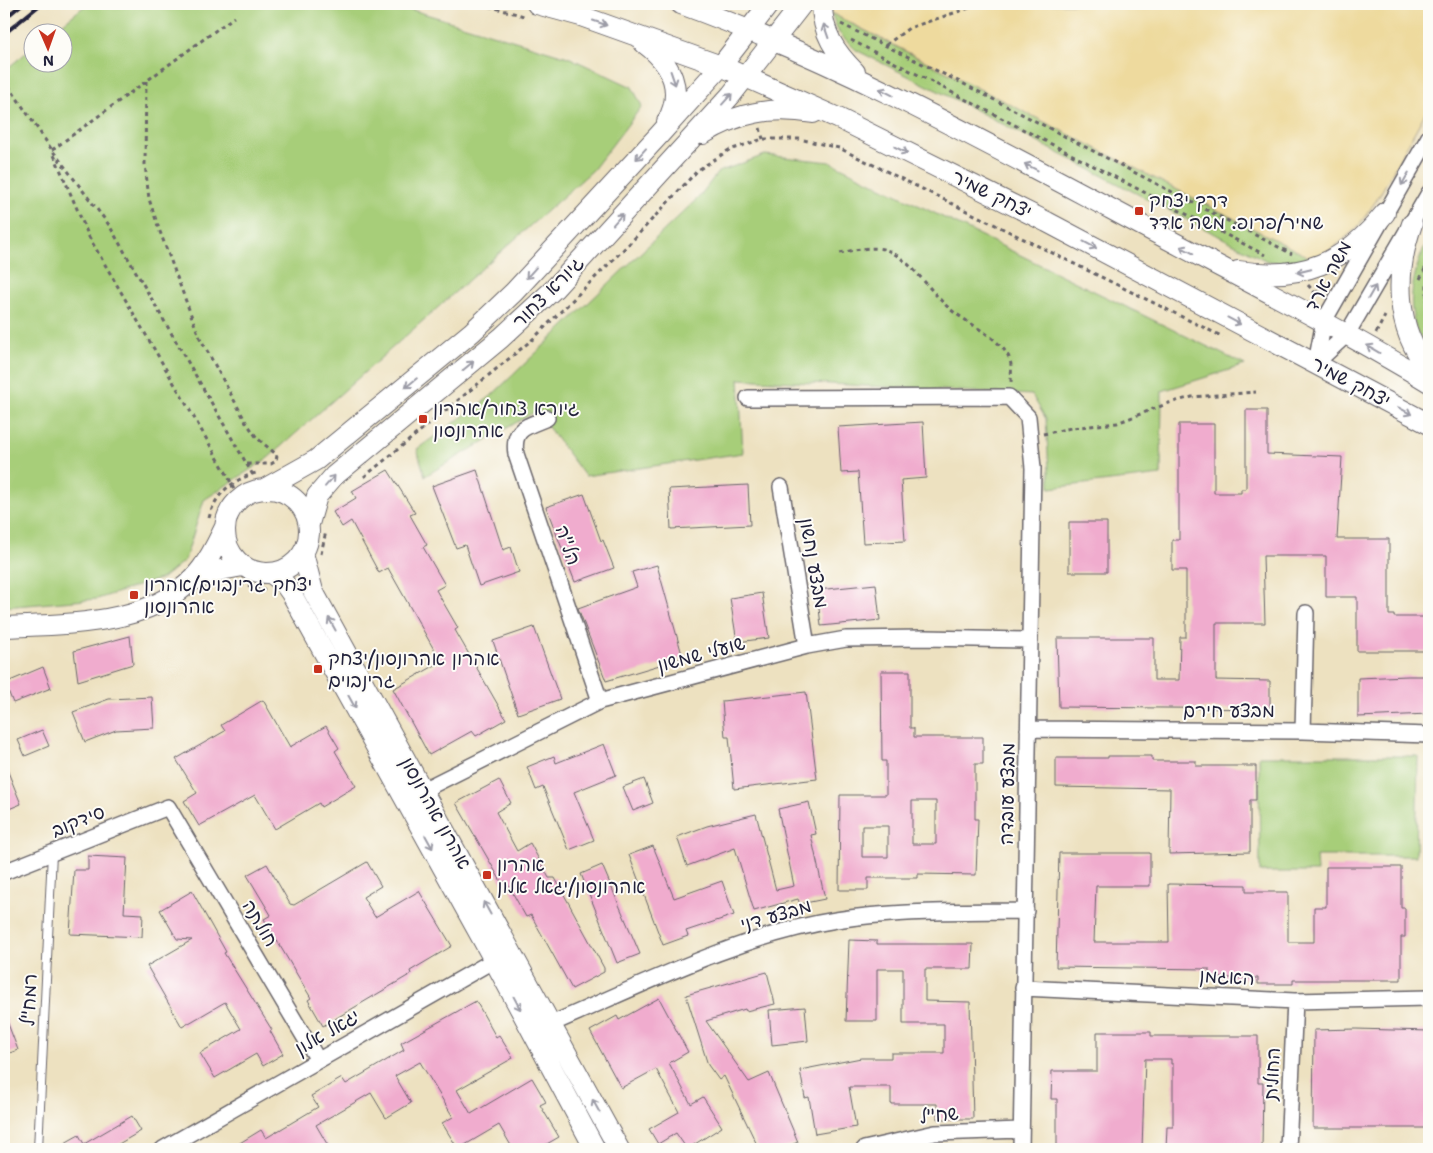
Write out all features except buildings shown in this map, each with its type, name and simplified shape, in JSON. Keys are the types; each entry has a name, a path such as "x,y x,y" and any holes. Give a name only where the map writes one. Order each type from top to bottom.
{"street":[{"name":"יצחק שמיר","path":"681,4 749,29 864,80 1324,321 1429,382"},
{"name":"גיורא צחור","path":"262,489 316,460 472,332 514,292 660,134 720,66 769,4"},
{"name":"גיורא צחור","path":"318,525 318,496 334,476 521,320 554,289 747,77 802,4"},
{"name":"יצחק שמיר","path":"532,10 627,33 720,66 840,119 1047,222 1429,424"},
{"path":"823,16 832,46 844,61 864,80"},
{"path":"627,33 656,52 666,63 675,80 675,101 670,117 660,134"},
{"path":"672,159 700,136 719,124 754,112 778,109 840,119"},
{"name":"משה ארד","path":"1316,363 1324,321 1429,137"},
{"path":"1316,363 1347,334 1429,193"},
{"path":"1218,266 1258,274 1282,275 1304,271 1343,254 1369,232 1385,213"},
{"path":"1412,224 1401,260 1400,281 1405,322 1410,339 1420,358 1429,369"},
{"path":"748,398 1009,396"},
{"name":"מבצע עובדה","path":"1009,396 1028,417 1033,468 1021,1149"},
{"name":"הל\"ה","path":"547,418 520,429 514,440 516,454 600,701"},
{"name":"מבצע נחשון","path":"780,487 807,646"},
{"path":"4,627 87,622 130,614 167,598 189,582 202,569 225,527 231,507 238,499 262,489 284,492 299,502 318,525 303,553 290,567 271,573 252,570 243,566 228,549 225,527"},
{"name":"אהרון אהרונסון","path":"303,553 313,591 423,790 595,1149"},
{"path":"189,582 221,570 243,566"},
{"name":"אהרון אהרונסון","path":"271,573 287,586 406,799 502,955 551,1024 619,1149"},
{"path":"1303,730 1306,613"},
{"name":"שועלי שמשון","path":"406,799 600,701 807,646 856,639 1029,640"},
{"name":"מבצע חירם","path":"1028,729 1303,730 1429,735"},
{"name":"סידקוב","path":"4,872 168,806"},
{"name":"חולתה","path":"168,806 318,1060"},
{"name":"מבצע דני","path":"551,1024 653,980 763,937 836,920 901,913 1026,911"},
{"name":"יגאל אלון","path":"163,1149 502,955"},
{"name":"האגמן","path":"1023,988 1295,1001 1429,998"},
{"name":"החולית","path":"1288,1149 1295,1001"},
{"name":"שח\"ל","path":"864,1149 935,1133 1021,1130"}],"lane":[{"name":"רמח\"ל","path":"38,1149 52,853"}],"path":[{"path":"481,4 532,10"},
{"path":"886,45 909,28 981,4"},
{"path":"823,16 886,45 1301,259 1304,271 1316,294"},
{"path":"823,16 1272,258"},
{"path":"52,150 234,17"},
{"path":"4,79 52,150 109,225 262,489"},
{"path":"146,81 145,164 149,199 159,229 199,336 246,422 257,438 277,456 276,461 271,464 247,464"},
{"path":"764,139 799,138 839,148 1226,339"},
{"path":"52,150 88,237 228,476 238,499"},
{"path":"840,253 862,249 888,250 907,264 950,309 997,342 1007,354 1011,362 1009,396"},
{"path":"1304,271 1339,293"},
{"path":"1429,277 1427,281 1427,310 1429,317"},
{"path":"1364,307 1390,319 1405,322"},
{"path":"1031,439 1071,428 1117,423 1169,403 1192,398 1256,392"},
{"path":"307,574 322,553 318,525"}],"green space":[{"path":"87,4 377,4 409,9 568,57 632,87 642,106 593,170 268,458 204,500 185,560 163,578 97,599 4,607 4,71 22,56 22,72 72,72 72,22 64,22"},
{"path":"831,13 1313,259 1291,263 1267,261 856,50 839,33"},
{"path":"765,155 830,162 1245,365 1162,391 1161,475 1050,488 1046,419 1032,395 739,379 743,453 585,476 536,411 425,476 417,449 490,397 699,197 718,172"},
{"path":"1429,237 1429,349 1416,329 1412,315 1412,292 1416,269"},
{"path":"1259,756 1418,756 1416,856 1316,856 1317,872 1260,872"}],"sand":[{"path":"834,4 1429,4 1429,106 1378,198 1357,228 1332,249 1313,259 831,13"}],"railway":[{"path":"4,19 22,4"},
{"path":"4,34 41,4"}],"place":[{"name":"דרך יצחק שמיר/פרופ. משה אדד","path":"1139,211"},
{"name":"גיורא צחור/אהרון אהרונסון","path":"423,419"},
{"name":"יצחק גרינבוים/אהרון אהרונסון","path":"134,595"},
{"name":"אהרון אהרונסון/יצחק גרינבוים","path":"318,669"},
{"name":"אהרון אהרונסון/יגאל אלון","path":"487,875"}]}
